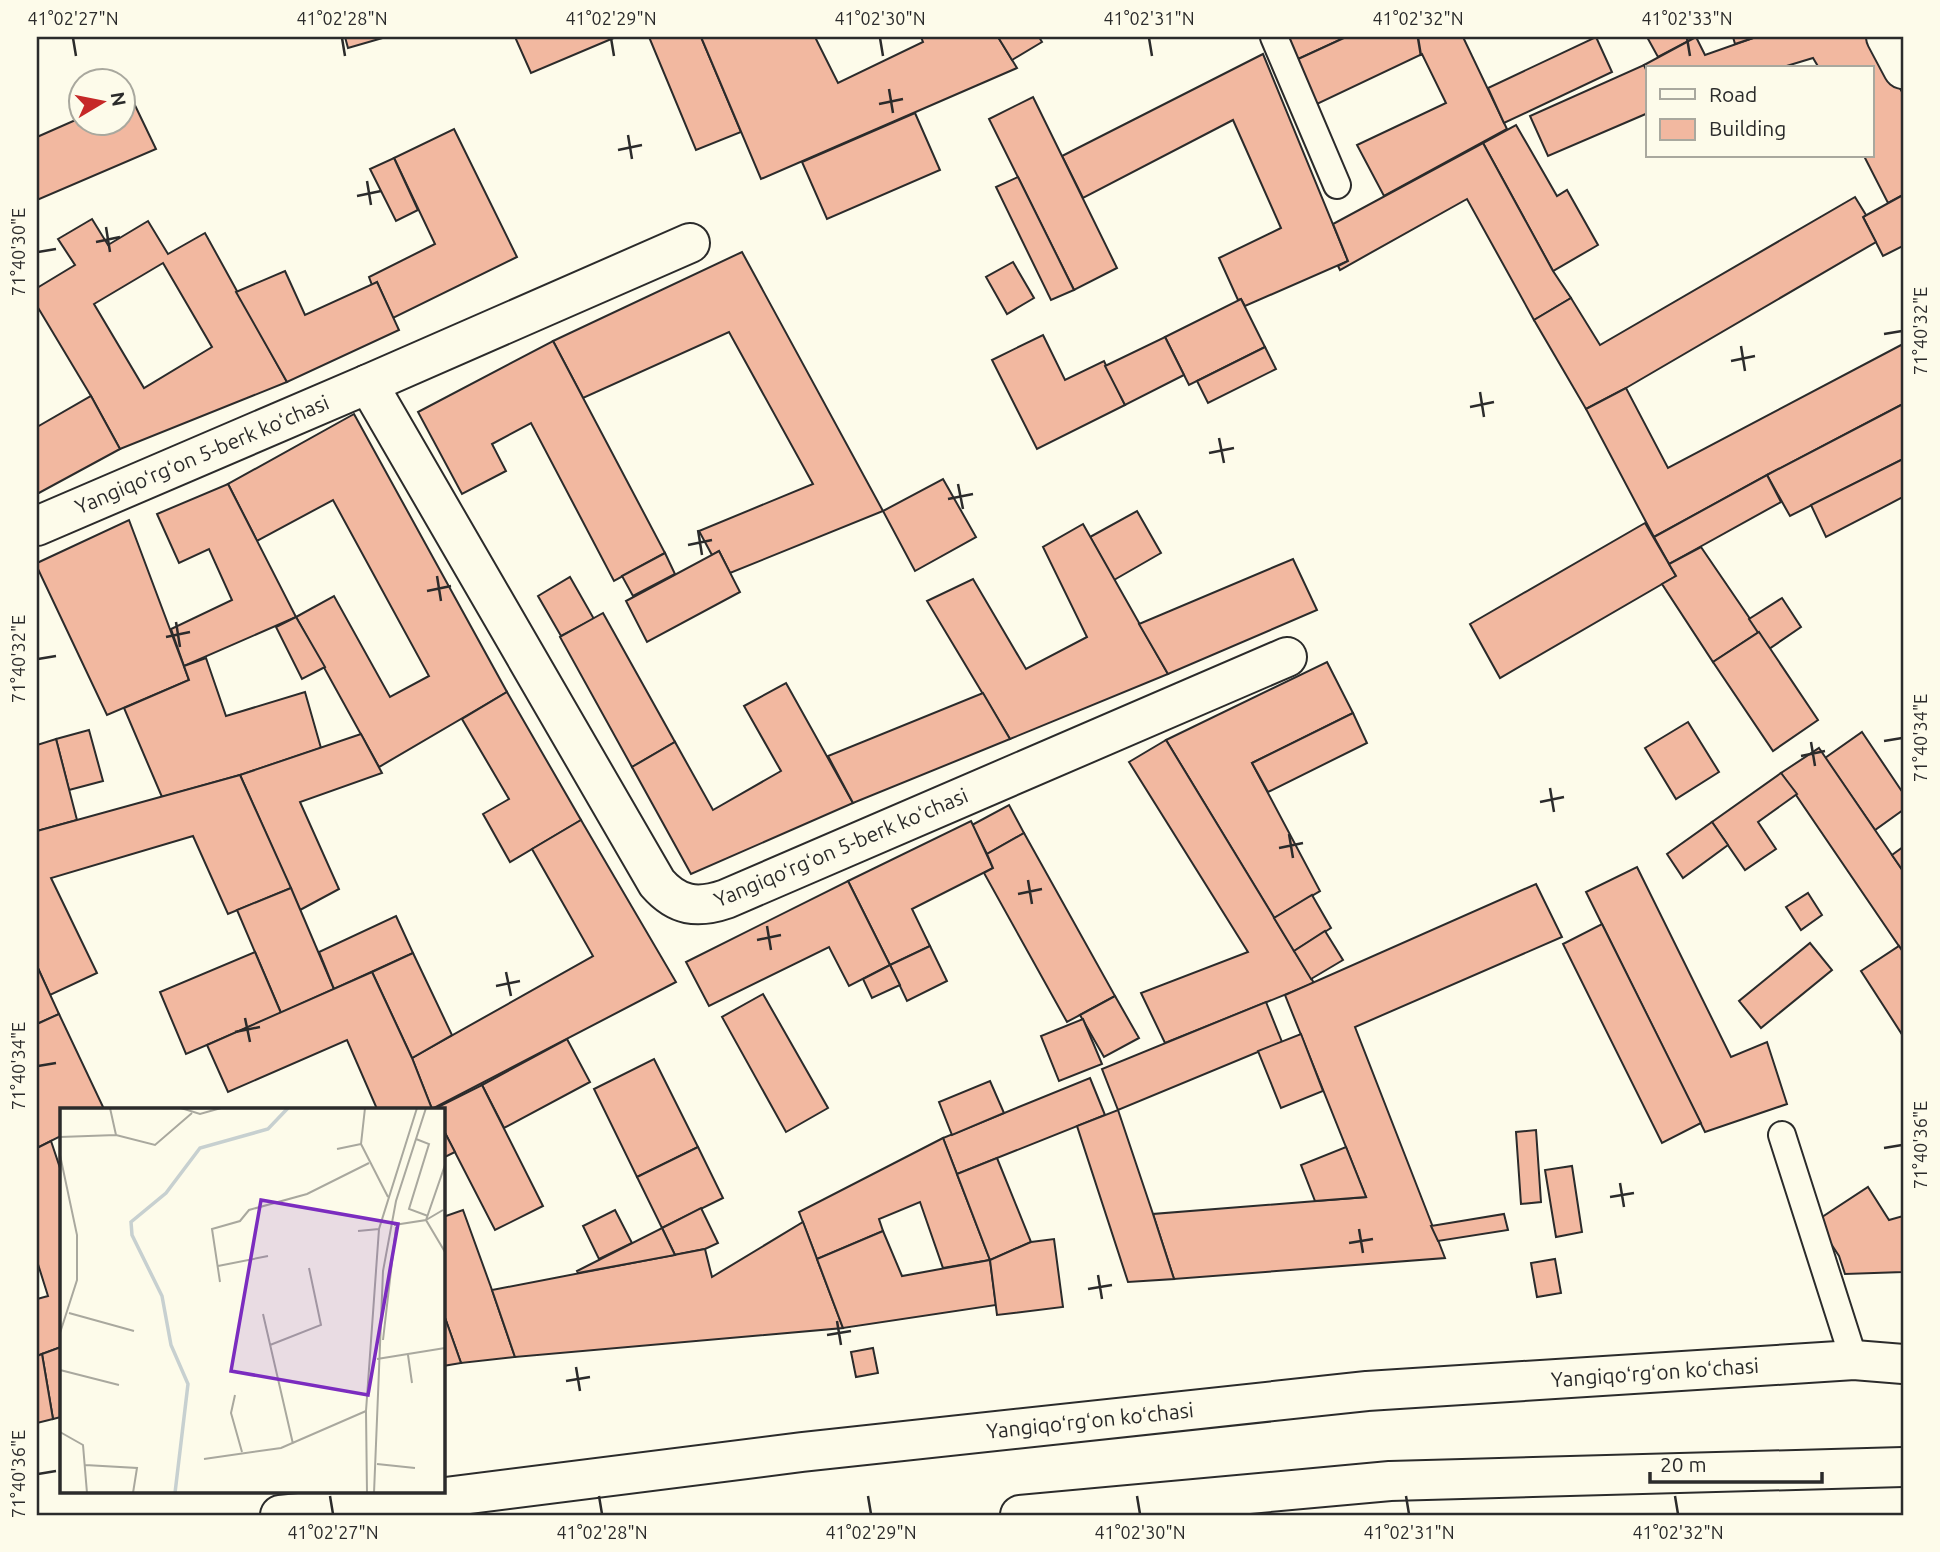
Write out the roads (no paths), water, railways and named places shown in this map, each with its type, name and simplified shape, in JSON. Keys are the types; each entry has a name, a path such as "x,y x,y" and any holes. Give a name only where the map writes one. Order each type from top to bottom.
{"main road":[{"path":"1886,37 1903,69"},
{"name":"Yangiqoʻrgʻon 5-berk koʻchasi","path":"37,526 690,243"},
{"name":"Yangiqoʻrgʻon 5-berk koʻchasi","path":"368,384 657,883 667,894 683,902 699,906 726,899 1286,657"},
{"name":"Yangiqoʻrgʻon koʻchasi","path":"280,1515 390,1504 802,1452 1367,1391 1854,1360 1903,1364"},
{"path":"1020,1515 1390,1481 1903,1467"}],"lane":[{"path":"1274,37 1337,185"},
{"path":"1782,1135 1854,1360"}]}
